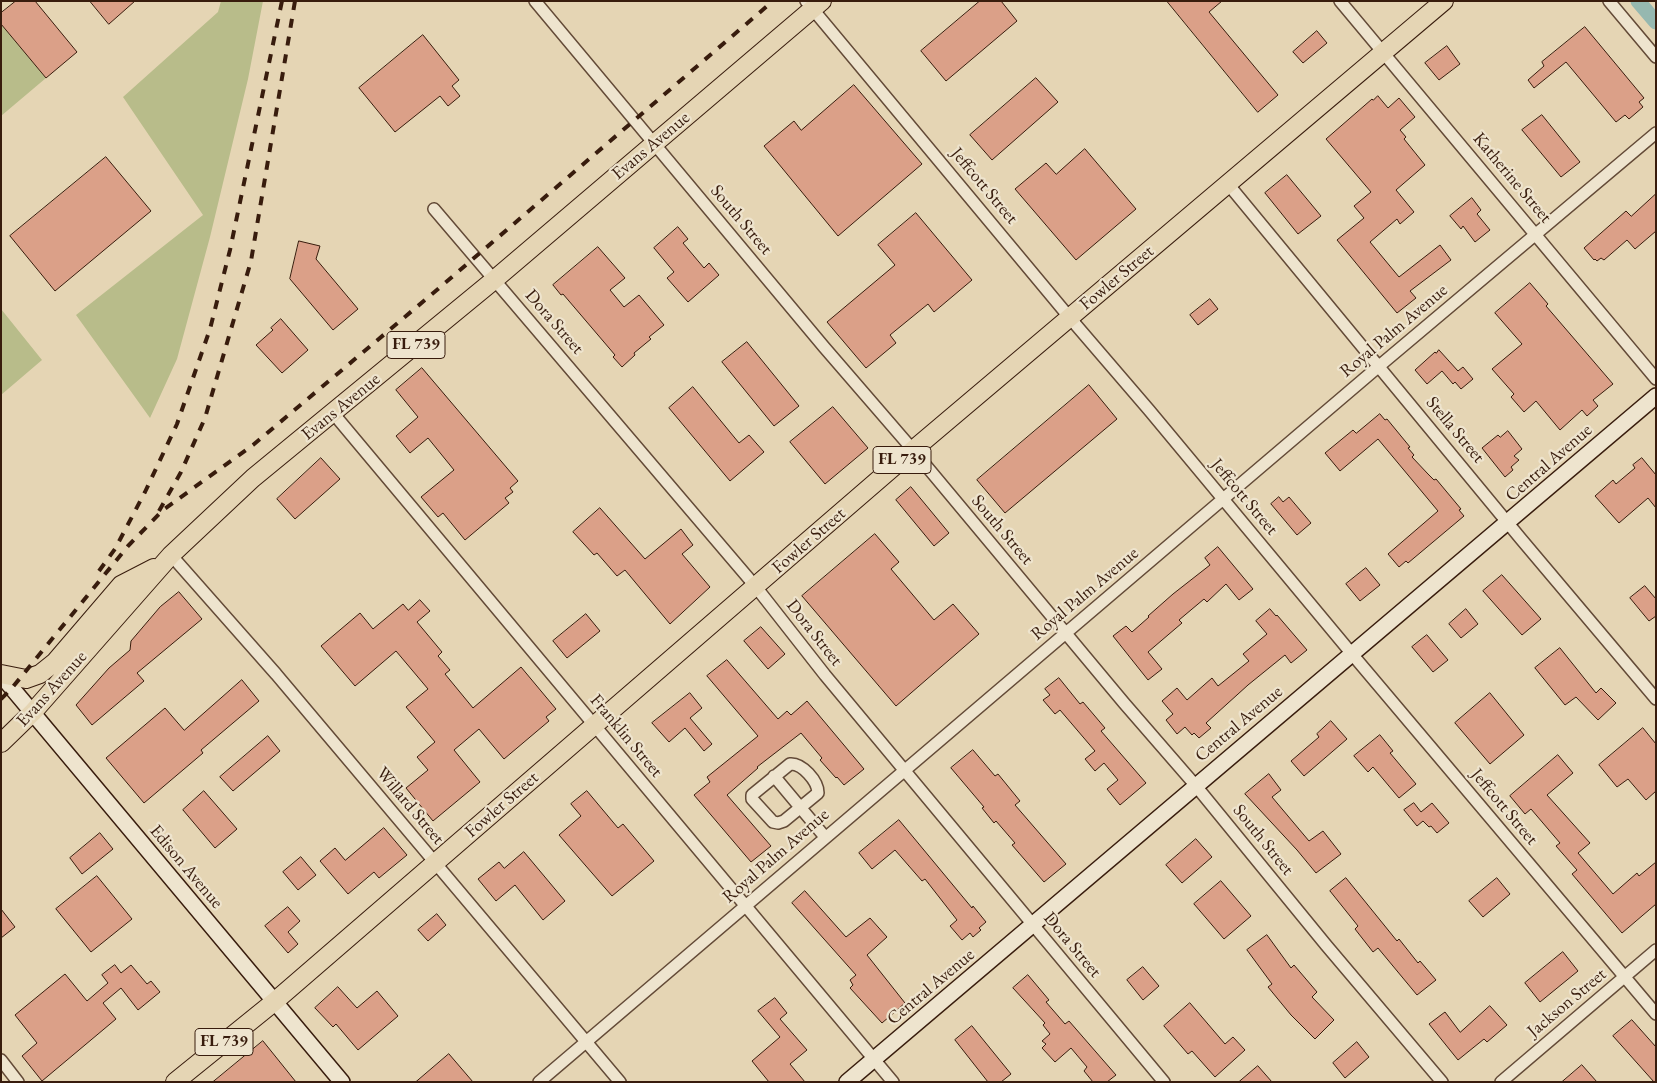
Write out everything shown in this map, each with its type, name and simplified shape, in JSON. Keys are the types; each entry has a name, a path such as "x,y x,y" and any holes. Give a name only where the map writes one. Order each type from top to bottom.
{"main road":[{"name":"Fowler Street","path":"175,1082 274,1002 594,725 756,588 913,450 1444,1"},
{"name":"Evans Avenue","path":"1,743 33,712 167,559 253,478 333,414 655,144 814,4"},
{"path":"1,674 26,679 40,674 55,662 121,585 167,559"}],"street":[{"name":"South Street","path":"535,1 1196,786 1326,946 1442,1082"},
{"name":"Katherine Street","path":"1340,1 1656,379"},
{"path":"1609,1 1656,57"},
{"name":"Jeffcott Street","path":"814,4 1070,318 1656,1014"},
{"name":"Royal Palm Avenue","path":"539,1082 1378,367 1656,133"},
{"name":"Stella Street","path":"1228,184 1378,367 1656,699"},
{"name":"Dora Street","path":"434,209 756,588 825,675 1164,1082"},
{"name":"Central Avenue","path":"847,1082 1656,396"},
{"name":"Franklin Street","path":"333,414 893,1082"},
{"name":"Willard Street","path":"167,559 282,681 620,1082"},
{"name":"Edison Avenue","path":"1,674 342,1082"},
{"path":"790,764 800,766 816,785 818,793 778,823 773,822 752,799 752,795 774,776 790,764"},
{"path":"774,776 825,837"},
{"name":"Jackson Street","path":"1501,1082 1656,950"},
{"path":"1,1060 18,1082"}],"green space":[{"path":"221,1 263,1 248,79 210,237 177,359 150,418 76,315 203,215 123,97 218,12"},
{"path":"1,24 46,78 1,116"},
{"path":"1,309 42,360 1,395"}],"building":[{"path":"16,1 35,1 77,52 46,78 1,24 1,13"},
{"path":"90,1 135,1 109,24"},
{"path":"980,1 1001,1 1017,21 946,81 921,51"},
{"path":"1167,1 1222,1 1209,12 1278,95 1258,112"},
{"path":"1585,27 1644,98 1639,102 1643,107 1629,119 1625,115 1616,122 1566,62 1534,88 1528,80 1544,66 1542,62"},
{"path":"1317,31 1327,43 1303,63 1293,52"},
{"path":"423,35 459,80 452,86 460,96 448,106 440,96 395,132 359,88"},
{"path":"1447,46 1460,64 1439,80 1425,63"},
{"path":"1036,78 1058,102 992,160 970,135"},
{"path":"854,85 922,164 838,236 764,146 794,121 801,130"},
{"path":"1378,96 1388,108 1399,98 1415,117 1400,130 1406,137 1404,139 1425,165 1396,190 1414,212 1400,224 1397,219 1370,242 1399,277 1440,245 1451,260 1410,291 1416,298 1397,313 1337,240 1364,218 1354,206 1371,192 1326,139 1372,99"},
{"path":"1542,115 1580,162 1561,177 1522,130"},
{"path":"1085,149 1136,209 1076,260 1015,189 1046,163 1056,174"},
{"path":"106,157 151,211 55,291 10,236"},
{"path":"1287,175 1321,216 1298,234 1265,193"},
{"path":"1656,194 1656,231 1635,249 1627,240 1604,260 1601,258 1597,261 1594,260 1584,248 1626,211 1631,216"},
{"path":"1472,198 1481,210 1477,214 1490,230 1475,242 1463,226 1461,229 1450,216"},
{"path":"916,213 972,280 934,312 928,304 890,335 896,343 866,368 827,322 895,265 878,245"},
{"path":"678,227 688,239 683,243 704,268 709,263 719,275 688,302 667,278 674,272 654,248"},
{"path":"299,241 320,246 316,259 358,309 333,330 290,279"},
{"path":"598,247 625,278 610,290 624,307 639,295 664,325 649,337 651,339 634,353 635,355 622,367 613,357 615,355 563,294 561,295 553,285"},
{"path":"1530,283 1548,304 1546,306 1613,384 1593,400 1598,406 1587,416 1582,410 1560,430 1536,401 1524,412 1511,397 1514,394 1492,369 1522,344 1495,313"},
{"path":"1210,299 1218,309 1198,325 1190,315"},
{"path":"281,319 308,350 282,373 256,345 273,330 271,328"},
{"path":"747,342 799,406 774,426 722,362"},
{"path":"1439,350 1458,371 1463,367 1473,379 1461,389 1455,382 1453,384 1442,371 1427,384 1415,370"},
{"path":"422,368 518,481 510,488 513,492 505,498 509,503 465,540 443,513 438,517 421,497 454,470 428,438 410,453 396,436 418,417 396,390"},
{"path":"1089,385 1117,419 1005,513 977,480"},
{"path":"693,387 739,443 749,435 764,452 730,481 669,408"},
{"path":"833,407 868,448 825,484 790,442"},
{"path":"1380,414 1385,420 1387,419 1410,447 1408,448 1414,455 1412,457 1434,480 1436,479 1461,509 1459,510 1464,516 1408,563 1406,561 1399,567 1388,554 1438,511 1378,439 1340,471 1325,453 1353,430 1356,433"},
{"path":"1508,431 1522,449 1514,456 1519,460 1511,467 1513,470 1505,477 1482,448 1498,435 1500,437"},
{"path":"321,458 340,479 295,519 277,499"},
{"path":"1642,458 1656,475 1656,508 1648,498 1619,523 1595,496 1613,480 1616,484 1635,468 1633,465"},
{"path":"911,487 949,533 934,546 896,500"},
{"path":"1279,497 1283,502 1289,497 1311,523 1297,535 1271,504"},
{"path":"600,508 645,559 681,529 693,545 682,554 710,587 670,624 625,570 617,576 597,553 594,555 573,532"},
{"path":"875,534 899,562 891,569 934,620 953,604 979,634 896,706 802,596"},
{"path":"1218,547 1253,589 1239,600 1226,584 1207,602 1204,599 1179,620 1182,623 1148,652 1162,669 1148,680 1113,636 1126,626 1132,632 1173,594 1210,565 1205,558"},
{"path":"1366,568 1380,585 1360,601 1346,584"},
{"path":"1502,575 1541,619 1522,635 1483,591"},
{"path":"1645,586 1656,599 1656,616 1649,621 1630,598"},
{"path":"179,592 202,619 137,673 144,681 92,725 76,705 109,668 130,650 131,641 160,607"},
{"path":"420,600 430,611 417,622 442,652 438,656 450,670 445,674 473,708 521,667 556,709 546,717 549,721 504,759 479,729 454,750 480,782 433,821 406,788 428,770 417,757 435,742 406,707 428,689 396,651 355,686 321,646 360,613 373,629 403,604 408,610"},
{"path":"1270,609 1307,650 1291,663 1285,655 1248,685 1206,723 1211,728 1199,738 1194,733 1192,735 1185,727 1177,734 1166,720 1173,714 1162,701 1177,688 1187,700 1212,678 1218,686 1249,661 1243,654 1267,634 1256,621"},
{"path":"1466,609 1478,624 1461,638 1449,624"},
{"path":"586,614 600,631 567,658 553,641"},
{"path":"761,627 785,654 768,669 744,641"},
{"path":"1427,635 1448,660 1433,672 1412,647"},
{"path":"1560,648 1596,693 1601,688 1616,703 1598,720 1576,697 1565,705 1535,668"},
{"path":"727,660 778,719 787,711 791,715 807,701 864,769 844,785 820,760 822,758 801,733 757,767 727,795 771,846 751,862 694,795 710,782 707,777 758,736 707,676"},
{"path":"1059,678 1080,704 1083,702 1105,728 1101,731 1146,783 1120,805 1107,789 1118,780 1104,763 1095,771 1085,759 1095,751 1060,710 1055,714 1043,700 1050,695 1045,689"},
{"path":"242,680 259,701 201,750 203,753 144,803 106,758 165,708 184,730"},
{"path":"690,693 702,708 690,718 712,744 704,751 685,728 669,742 652,723"},
{"path":"1490,693 1524,735 1490,764 1455,723"},
{"path":"1331,721 1347,739 1304,776 1291,761 1319,737 1317,734"},
{"path":"1643,728 1656,744 1656,791 1646,800 1628,779 1617,787 1599,765"},
{"path":"1380,735 1393,751 1390,753 1416,784 1399,798 1373,767 1368,772 1354,756"},
{"path":"268,736 280,751 233,791 220,777"},
{"path":"973,750 995,776 998,774 1020,801 1015,805 1066,864 1044,882 1012,845 1015,843 996,821 994,823 982,808 984,807 951,768"},
{"path":"1558,755 1573,773 1547,795 1590,843 1578,853 1613,894 1637,873 1639,876 1656,862 1656,904 1622,933 1572,874 1577,870 1556,846 1560,843 1531,809 1525,814 1510,796"},
{"path":"1269,774 1281,790 1272,797 1309,841 1323,831 1341,854 1316,873 1245,794"},
{"path":"204,791 237,829 215,848 183,810"},
{"path":"587,791 618,828 623,824 654,861 612,896 559,835 581,816 571,804"},
{"path":"1414,803 1421,812 1432,803 1449,823 1437,833 1423,821 1417,826 1404,810"},
{"path":"899,820 972,908 973,906 986,922 973,937 970,933 962,940 950,926 957,920 925,879 922,881 895,850 872,869 859,853"},
{"path":"384,828 407,855 379,878 374,872 348,894 320,861 335,848 345,860"},
{"path":"100,833 113,849 82,874 70,858"},
{"path":"1196,839 1212,857 1182,883 1166,865"},
{"path":"524,852 565,901 543,920 515,885 496,901 478,879 499,862 504,868"},
{"path":"301,857 316,875 298,890 283,872"},
{"path":"97,876 132,919 91,952 56,909"},
{"path":"1346,878 1397,941 1399,939 1418,963 1420,961 1436,980 1417,995 1378,948 1373,952 1355,929 1358,926 1330,891"},
{"path":"1497,878 1510,894 1483,917 1469,901"},
{"path":"1221,881 1251,916 1224,939 1194,904"},
{"path":"805,891 846,937 870,918 887,937 867,955 905,1003 882,1023 850,988 853,985 850,980 856,975 792,903"},
{"path":"288,907 300,921 288,932 298,944 288,953 265,926"},
{"path":"1,909 15,927 1,938"},
{"path":"437,914 446,925 428,941 418,930"},
{"path":"1267,935 1291,968 1294,965 1317,992 1312,997 1334,1020 1315,1039 1291,1015 1268,987 1272,984 1247,950"},
{"path":"1563,952 1578,971 1540,1002 1525,983"},
{"path":"115,965 121,973 131,965 147,984 151,981 160,992 138,1010 121,988 103,1003 116,1019 42,1081 22,1056 37,1043 15,1015 65,974 87,1001 108,983 102,975"},
{"path":"1143,967 1159,986 1143,1000 1127,980"},
{"path":"1028,975 1049,1000 1046,1002 1065,1024 1069,1021 1116,1075 1107,1082 1093,1082 1084,1071 1087,1067 1071,1048 1055,1062 1042,1048 1046,1044 1042,1041 1050,1034 1043,1025 1045,1023 1013,988"},
{"path":"338,987 357,1008 377,991 398,1016 358,1050 336,1024 333,1027 315,1008"},
{"path":"775,998 787,1013 780,1019 807,1050 790,1064 805,1082 769,1082 752,1061 780,1037 758,1011"},
{"path":"1190,1003 1225,1044 1233,1037 1245,1050 1215,1077 1192,1051 1188,1054 1164,1026"},
{"path":"1490,1006 1507,1025 1487,1042 1484,1039 1458,1060 1429,1024 1445,1012 1460,1032"},
{"path":"1632,1020 1656,1047 1656,1082 1613,1036"},
{"path":"972,1026 1011,1074 1001,1082 988,1082 955,1040"},
{"path":"263,1041 296,1082 213,1082"},
{"path":"1357,1042 1369,1057 1345,1078 1333,1063"},
{"path":"449,1054 473,1082 416,1082"},
{"path":"1582,1065 1597,1082 1562,1082"},
{"path":"1258,1066 1272,1082 1239,1082"}],"waterway":[{"path":"1638,1 1656,22"}],"railway":[{"path":"99,571 115,549 145,492 177,424 210,329 230,250 282,1"},
{"path":"159,511 181,472 205,418 251,261 295,1"},
{"path":"1,699 128,546 163,510 253,445 773,1"}]}
